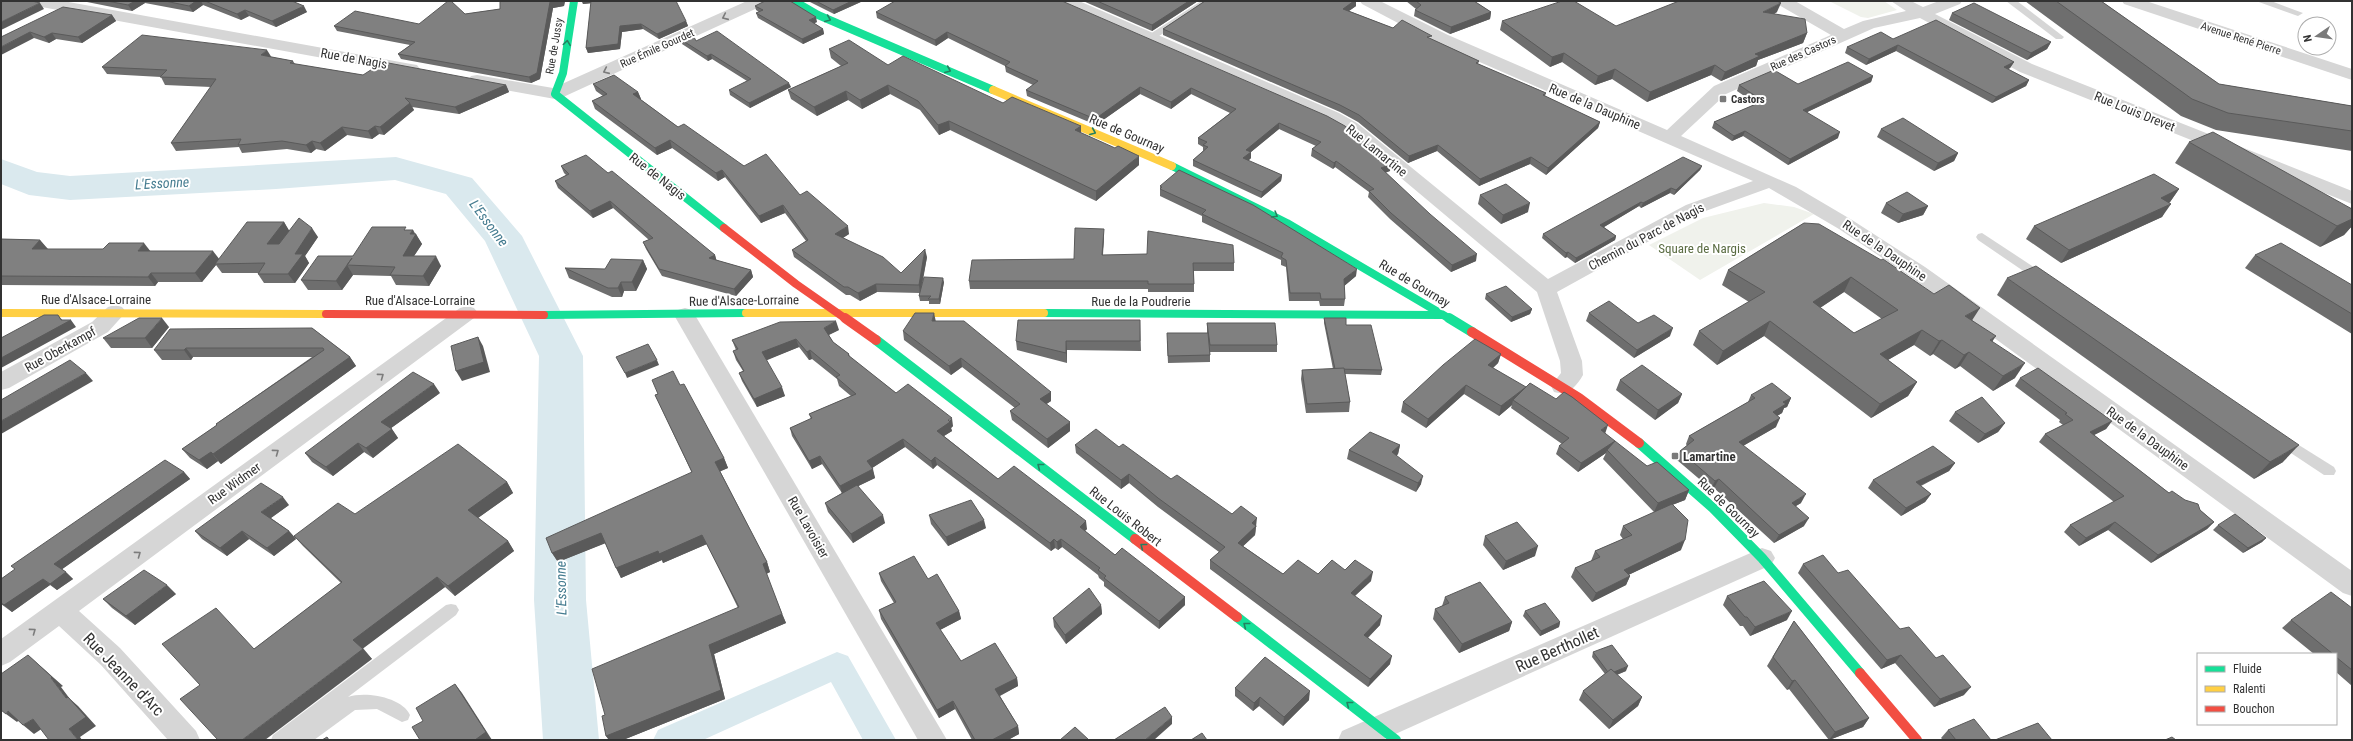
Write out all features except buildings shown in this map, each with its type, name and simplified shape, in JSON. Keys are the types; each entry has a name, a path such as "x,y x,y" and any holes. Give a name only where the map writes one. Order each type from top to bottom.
{"street":[{"name":"Rue de Nagis","path":"36,1 70,4 430,72"},
{"name":"Rue de Jussy","path":"555,94 563,73 574,1"},
{"name":"Rue Émile Gourdet","path":"555,94 760,1"},
{"name":"Rue de Gournay","path":"794,1 818,15 1219,186 1260,207 1562,386 1616,422 1669,468 1762,558 1917,740"},
{"name":"Rue Lamartine","path":"1065,1 1333,117 1351,127 1546,289"},
{"name":"Rue de la Dauphine","path":"1368,1 1442,39 1770,181 1856,229 2352,584"},
{"path":"1783,1 1843,35"},
{"name":"Rue Louis Drevet","path":"1899,1 2026,68 2351,196"},
{"name":"Rue des Castors","path":"1669,137 1720,90 1870,24 1922,13 1954,1"},
{"name":"Avenue René Pierre","path":"2130,1 2352,75"},
{"path":"40,19 70,4"},
{"name":"Rue de Nagis","path":"461,78 555,94 796,284 839,314"},
{"name":"Chemin du Parc de Nagis","path":"1546,289 1693,209 1770,181"},
{"path":"1546,289 1571,361 1572,375 1562,386"},
{"name":"Rue Oberkampf","path":"1,382 100,327 115,312"},
{"name":"Rue d'Alsace-Lorraine","path":"1,313 499,313 685,315 800,312 839,314"},
{"name":"Rue Widmer","path":"1,654 467,313"},
{"name":"Rue de la Poudrerie","path":"839,314 1442,314"},
{"name":"Rue Louis Robert","path":"839,314 1388,734"},
{"name":"Rue Lavoisier","path":"685,315 933,740"},
{"name":"Rue Berthollet","path":"1352,740 1388,734 1762,558"},
{"name":"Rue Jeanne d'Arc","path":"60,611 74,622 132,680 186,740"}],"lane":[{"path":"1150,38 1207,1"},
{"path":"2011,1 2059,37"},
{"path":"2261,1 2298,13"},
{"path":"1982,237 2054,286"},
{"path":"2270,432 2329,472"},
{"path":"279,740 450,610"},
{"path":"300,740 352,703 379,702 402,715"}],"green space":[{"path":"1829,1 1884,1 1897,10 1868,18 1861,17"},
{"name":"Square de Nargis","path":"1764,203 1794,207 1814,214 1700,280 1649,245 1703,218"}],"waterway":[{"name":"L'Essonne","path":"1,170 29,183 70,188 276,177 396,168 459,186 502,236 561,356 560,600 571,740"},
{"name":"L'Essonne","path":"669,740 837,665 880,740"}],"traffic: fast":[{"path":"574,1 563,73 555,94 724,228"},
{"path":"794,1 818,15 993,90"},
{"path":"1172,166 1249,203 1325,244 1472,332"},
{"path":"544,315 746,313"},
{"path":"1044,313 1442,315"},
{"path":"876,340 1135,539"},
{"path":"1639,443 1713,508 1762,558 1860,673"},
{"path":"1237,617 1396,740"}],"traffic: slow":[{"path":"993,90 1172,166"},
{"path":"1,313 326,314"},
{"path":"746,313 1044,313"}],"traffic: jam":[{"path":"724,228 796,284 876,340"},
{"path":"326,314 544,315"},
{"path":"1472,332 1579,398 1620,427 1639,443"},
{"path":"1135,539 1237,617"},
{"path":"1860,673 1917,740"}],"place":[{"name":"Castors","path":"1723,99"},
{"name":"Lamartine","path":"1675,456"}]}
